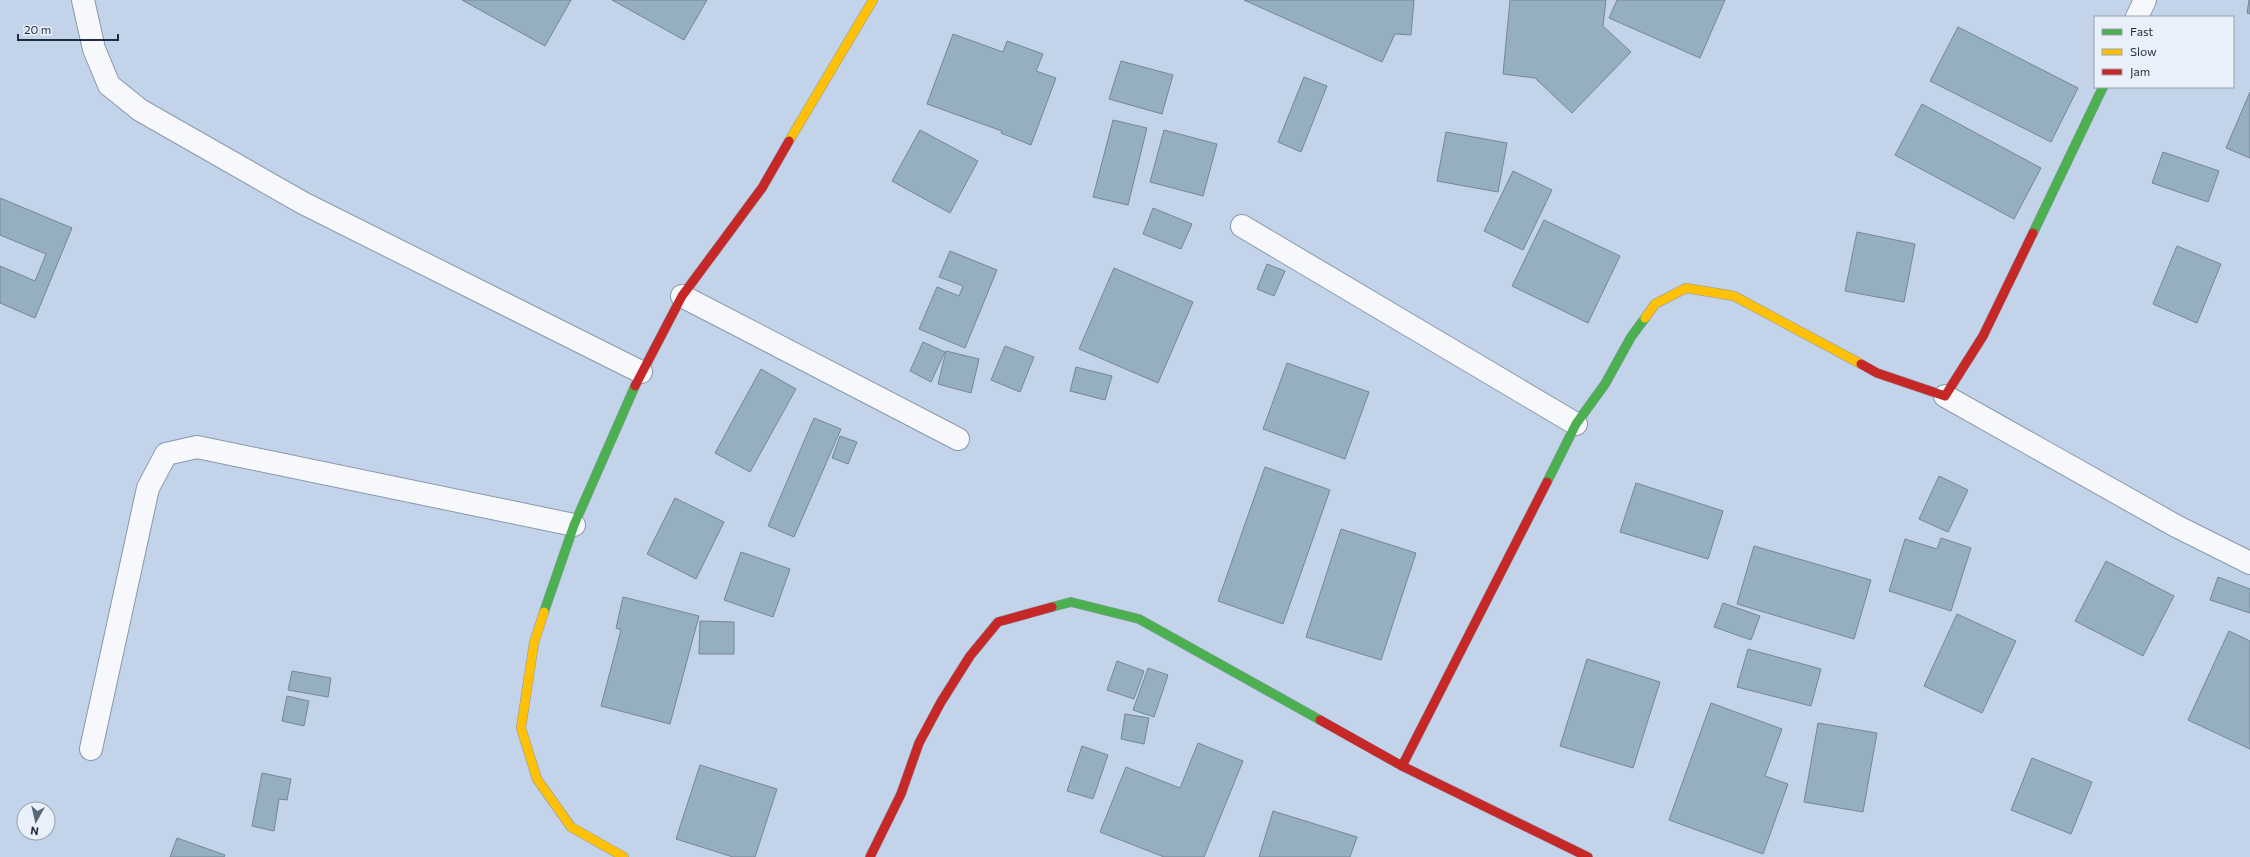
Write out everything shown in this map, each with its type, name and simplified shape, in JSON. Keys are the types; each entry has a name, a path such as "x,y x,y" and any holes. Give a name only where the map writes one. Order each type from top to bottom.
{"street":[{"path":"83,0 94,49 109,85 140,110 303,203 641,372"},
{"path":"624,857 571,827 537,779 521,728 534,643 574,525 641,372 682,296 762,188 873,0"},
{"path":"2137,16 2145,0"},
{"path":"1945,396 1983,336 2103,88"},
{"path":"1242,226 1576,424"},
{"path":"1402,766 1576,424 1604,384 1631,337 1655,304 1686,288 1734,296 1877,373 1945,396 2176,526 2250,563"},
{"path":"682,296 958,439"},
{"path":"91,749 148,488 166,454 197,447 574,525"},
{"path":"870,857 901,794 919,743 940,702 970,656 998,622 1071,602 1139,619 1402,766 1588,857"}],"building":[{"path":"462,0 571,0 545,46"},
{"path":"612,0 707,0 684,40"},
{"path":"1244,0 1414,0 1411,35 1395,34 1382,62"},
{"path":"1510,0 1606,0 1603,26 1631,52 1572,113 1535,78 1503,74"},
{"path":"1617,0 1725,0 1700,58 1609,18"},
{"path":"2250,0 2250,14 2247,13"},
{"path":"1958,27 2078,88 2051,142 1930,81"},
{"path":"953,34 1003,52 1007,41 1043,54 1036,71 1056,78 1031,145 1001,133 1002,131 927,104"},
{"path":"1121,61 1173,75 1162,114 1109,99"},
{"path":"1304,77 1327,86 1301,152 1278,142"},
{"path":"2250,92 2250,158 2226,148"},
{"path":"1922,104 2041,168 2014,219 1895,155"},
{"path":"1113,120 1147,128 1128,205 1093,197"},
{"path":"920,130 978,161 950,213 892,181"},
{"path":"1164,130 1217,144 1203,196 1150,182"},
{"path":"1446,132 1507,143 1498,192 1437,181"},
{"path":"2163,152 2219,171 2208,202 2152,183"},
{"path":"1513,171 1552,190 1523,250 1484,231"},
{"path":"0,198 72,228 35,318 0,303 0,266 35,281 46,254 0,235"},
{"path":"1153,208 1192,224 1181,249 1143,234"},
{"path":"1544,220 1620,256 1588,323 1512,286"},
{"path":"1857,232 1915,244 1904,302 1845,291"},
{"path":"2177,246 2221,264 2197,323 2153,304"},
{"path":"950,251 997,270 965,348 919,329 937,287 959,296 963,286 939,277"},
{"path":"1267,264 1285,271 1274,296 1257,289"},
{"path":"1114,268 1193,302 1158,383 1079,349"},
{"path":"923,342 945,352 931,382 910,371"},
{"path":"1005,346 1034,357 1020,392 991,380"},
{"path":"946,351 979,359 971,393 938,384"},
{"path":"1287,363 1369,392 1345,459 1263,429"},
{"path":"1076,367 1112,376 1105,400 1070,391"},
{"path":"761,369 796,389 750,472 715,453"},
{"path":"814,418 841,429 794,537 768,526"},
{"path":"840,436 857,442 848,464 832,458"},
{"path":"1265,467 1330,490 1283,624 1218,601"},
{"path":"1939,476 1968,490 1948,532 1919,519"},
{"path":"1636,483 1723,511 1708,559 1620,532"},
{"path":"675,498 724,522 696,579 647,554"},
{"path":"1341,529 1416,553 1381,660 1306,637"},
{"path":"1941,538 1971,548 1951,611 1889,591 1905,539 1937,549"},
{"path":"1754,546 1871,580 1854,639 1737,604"},
{"path":"741,552 790,569 773,617 724,600"},
{"path":"2106,561 2174,596 2143,656 2075,621"},
{"path":"2218,577 2250,589 2250,613 2210,600"},
{"path":"623,597 699,616 670,724 601,706 621,630 616,628"},
{"path":"1723,603 1760,616 1751,640 1714,627"},
{"path":"1957,614 2016,641 1982,713 1924,686"},
{"path":"700,621 734,622 734,654 699,654"},
{"path":"2229,631 2250,641 2250,749 2188,720"},
{"path":"1748,649 1821,669 1811,706 1737,687"},
{"path":"1587,659 1660,682 1633,768 1560,746"},
{"path":"1117,661 1144,671 1134,699 1107,690"},
{"path":"1148,668 1168,675 1154,717 1133,710"},
{"path":"292,671 331,678 328,697 288,690"},
{"path":"287,696 309,701 304,726 282,721"},
{"path":"1711,703 1782,729 1765,776 1788,784 1763,854 1669,820"},
{"path":"1125,714 1149,718 1144,744 1121,739"},
{"path":"1818,723 1877,733 1863,812 1804,802"},
{"path":"1198,743 1243,761 1204,857 1164,857 1100,832 1126,767 1180,788"},
{"path":"1082,746 1108,755 1093,799 1067,791"},
{"path":"2032,758 2092,782 2071,834 2011,810"},
{"path":"700,765 777,789 755,857 733,857 676,839"},
{"path":"262,773 291,779 287,800 279,799 274,831 252,826"},
{"path":"1273,811 1357,837 1350,857 1259,857"},
{"path":"177,838 225,855 224,857 170,857"}],"traffic: fast":[{"path":"2033,233 2103,88"},
{"path":"1547,482 1576,424 1605,384 1631,337 1645,318"},
{"path":"544,612 574,525 635,386"},
{"path":"1052,607 1071,602 1139,619 1320,720"}],"traffic: slow":[{"path":"789,141 873,0"},
{"path":"1645,318 1655,304 1686,288 1734,296 1861,364"},
{"path":"544,612 534,643 521,728 537,779 571,827 624,857"}],"traffic: jam":[{"path":"635,386 682,296 762,188 789,141"},
{"path":"1861,364 1877,373 1945,396 1983,336 2033,233"},
{"path":"1402,766 1547,482"},
{"path":"870,857 901,794 919,743 941,702 970,656 998,622 1052,607"},
{"path":"1320,720 1402,766 1588,857"}]}
